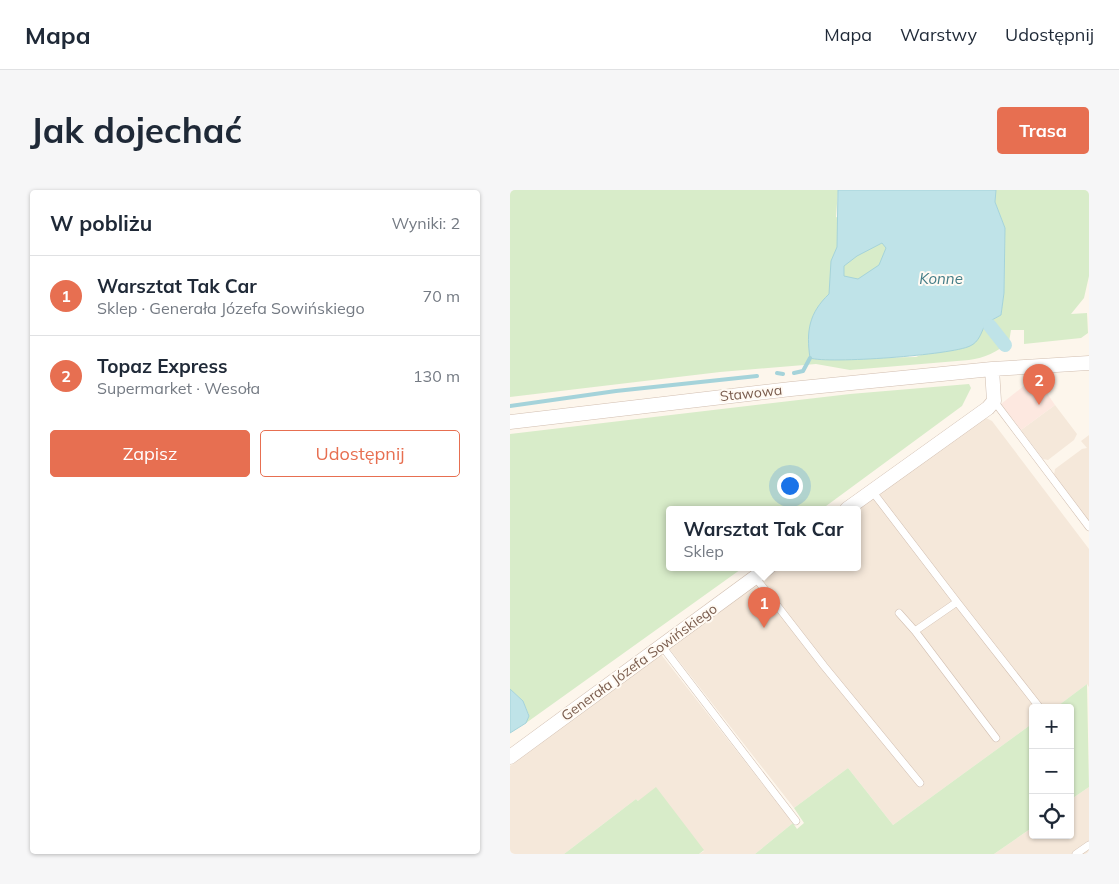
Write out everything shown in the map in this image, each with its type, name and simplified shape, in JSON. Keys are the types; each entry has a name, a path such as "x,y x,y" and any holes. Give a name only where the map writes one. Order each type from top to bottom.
{"street":[{"name":"Stawowa","path":"510,422 790,389 992,369 1089,363"},
{"path":"851,506 988,408 994,401 992,369"},
{"name":"Generała Józefa Sowińskiego","path":"510,758 763,571"}],"lane":[{"path":"994,401 1089,527"},
{"path":"872,490 1037,704"},
{"path":"755,577 824,666 920,783"},
{"path":"915,632 957,602"},
{"path":"899,613 996,738"},
{"path":"661,645 796,821"},
{"path":"1076,854 1089,845"}],"shaded area":[{"path":"1040,383 1055,405 1021,430 1001,404 1025,385"},
{"path":"1055,405 1077,434 1074,440 1048,460 1043,459 1021,430"},
{"path":"984,417 992,421 1089,549 1089,687 1087,684 1060,704 1029,704 1029,726 893,825 848,768 794,808 668,647 772,571 861,571 861,507"},
{"path":"1089,435 1089,522 1054,475 1055,469 1082,449 1087,448 1081,441"},
{"path":"660,653 793,823 755,854 699,854 704,851 636,799 564,854 510,854 510,766"},
{"path":"1089,787 1089,854 994,854 1029,830 1029,839 1074,839 1074,797"}],"green space":[{"path":"510,190 838,190 836,217 882,233 890,260 819,359 916,357 983,330 985,325 988,328 992,324 990,321 1001,315 1004,293 1005,228 995,202 996,190 1089,190 1089,276 1084,298 1071,314 1087,313 1088,333 1081,338 1024,344 1024,330 1011,330 1009,342 1004,346 986,356 969,360 850,370 816,364 720,372 510,397"},
{"path":"969,384 971,388 962,406 826,506 666,506 666,571 738,571 526,723 529,715 523,701 510,689 510,434 850,394"},
{"path":"1087,684 1089,787 1074,797 1074,704 1060,704"},
{"path":"1029,726 1029,830 994,854 755,854 793,823 797,829 804,823 794,808 848,768 893,825"},
{"path":"656,787 704,850 699,854 564,854 636,799 638,801"}],"water":[{"name":"Konne","path":"838,190 996,190 995,202 1005,228 1004,293 1001,315 990,321 992,324 988,328 985,325 976,342 959,349 940,353 864,359 821,360 810,358 808,339 810,323 817,308 829,294 831,261 837,247","holes":["882,243 886,248 879,265 858,279 844,276 844,266 857,256"]},
{"path":"510,689 523,701 529,716 526,723 510,733"}],"waterway":[{"path":"990,326 1005,345"},
{"path":"794,373 803,371 810,358"},
{"path":"777,373 783,374"},
{"path":"510,406 616,391 757,376"}],"place":[{"name":"Topaz Express","path":"1039,405"},
{"name":"Warsztat Tak Car","path":"764,628"}]}
